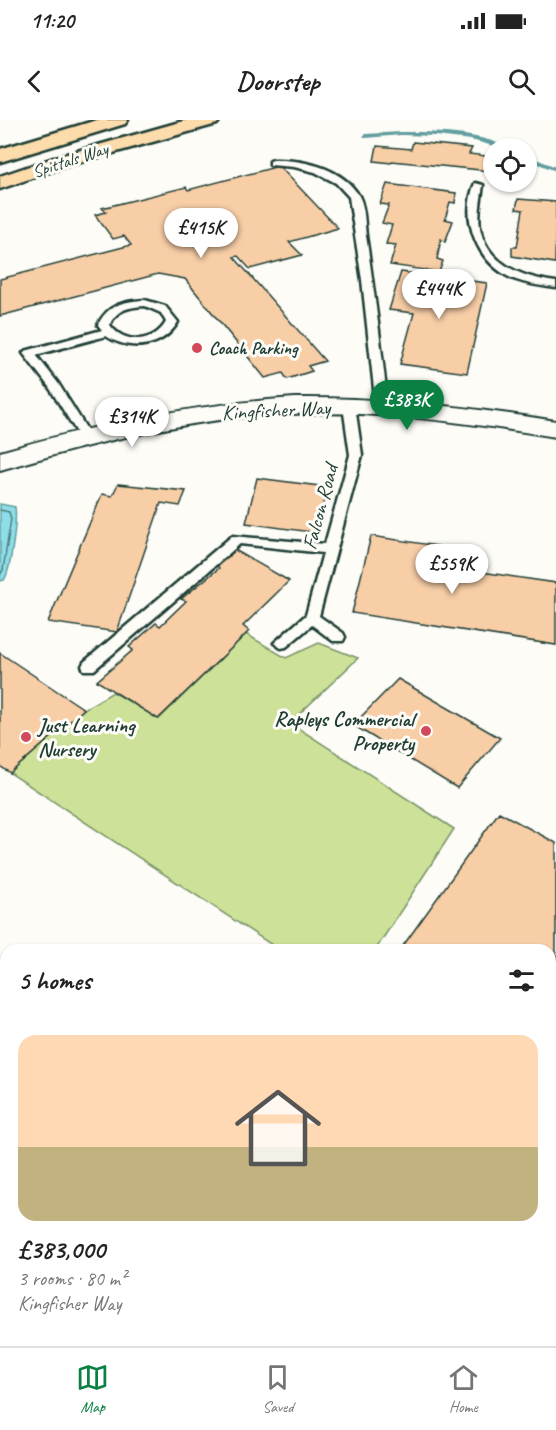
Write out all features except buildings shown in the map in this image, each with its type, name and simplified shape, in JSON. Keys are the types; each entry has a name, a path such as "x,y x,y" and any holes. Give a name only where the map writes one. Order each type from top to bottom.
{"highway":[{"name":"Spittals Way","path":"0,156 118,120"},
{"name":"Spittals Way","path":"0,183 63,161 210,120"}],"street":[{"name":"Kingfisher Way","path":"0,461 85,435 143,424 259,408 382,407 492,418 556,429"}],"lane":[{"path":"273,163 293,162 314,168 339,182 354,197 366,270 382,407"},
{"path":"478,185 474,216 476,235 493,261 504,271 533,282 556,285"},
{"path":"85,435 54,386 29,353 107,332 125,341 141,342 157,338 165,333 172,322 169,314 159,306 145,303 129,304 115,309 107,316 104,325 107,332"},
{"name":"Falcon Road","path":"312,618 356,455 349,406"},
{"path":"89,666 237,539 330,549"},
{"path":"281,643 312,618 338,638"}],"green space":[{"path":"246,634 286,658 319,643 358,658 290,723 454,829 379,944 270,944 10,773 84,709 113,692 159,719"}],"water":[{"path":"0,504 15,507 15,513 9,566 4,580 0,581"}],"waterway":[{"path":"366,136 436,134 483,141"},
{"path":"537,161 556,169"}],"place":[{"name":"Coach Parking","path":"197,348"},
{"name":"Rapleys Commercial Property","path":"426,731"},
{"name":"Just Learning Nursery","path":"26,737"}]}
